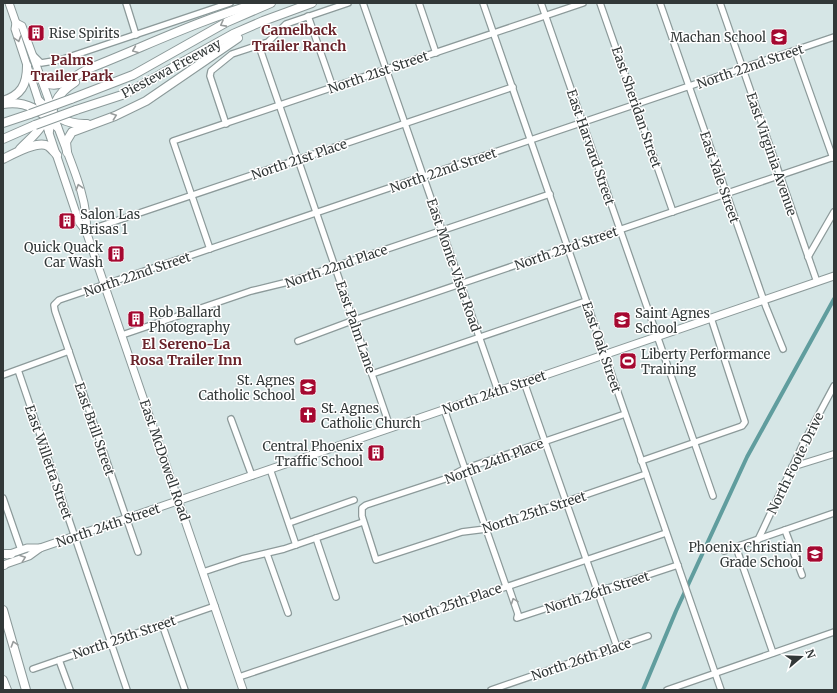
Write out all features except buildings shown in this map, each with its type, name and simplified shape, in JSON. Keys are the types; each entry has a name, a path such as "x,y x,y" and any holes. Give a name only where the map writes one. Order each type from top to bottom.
{"highway":[{"path":"41,77 48,84 57,85 89,69 102,65 168,36 259,3"},
{"name":"Piestewa Freeway","path":"3,123 133,75 227,22 271,3"},
{"name":"Piestewa Freeway","path":"3,133 35,125 125,94 233,34 312,3"},
{"path":"67,152 66,142 69,134 75,130 93,122 115,116 146,101 264,21"},
{"path":"18,152 41,128 49,113 65,90 102,65"},
{"path":"3,102 17,94 23,88 26,79 27,66"},
{"path":"39,101 58,127"},
{"path":"3,102 21,103 72,123 93,122"},
{"path":"49,113 49,131"},
{"path":"3,118 30,114"},
{"path":"3,139 35,125"},
{"path":"3,159 41,144 50,146 56,155"},
{"path":"3,610 26,690"},
{"path":"3,619 9,628"},
{"path":"3,680 6,690"}],"main road":[{"path":"9,3 16,23 15,29 39,101"},
{"path":"16,23 22,26 34,56 41,77 49,113"},
{"name":"East McDowell Road","path":"58,127 86,212 88,221 86,231"},
{"name":"East McDowell Road","path":"49,131 79,222 86,231 180,501 243,690"},
{"name":"North 24th Street","path":"4,560 29,556 40,548 74,536 834,276"},
{"name":"North 24th Street","path":"4,560 27,548 40,548"}],"street":[{"path":"126,3 136,35"},
{"path":"34,56 41,63 56,61 230,3"},
{"path":"226,124 210,73 232,54 259,46 273,38 281,27 286,24 348,3"},
{"name":"East Monte Vista Road","path":"363,3 498,391"},
{"path":"419,3 436,53"},
{"name":"East Oak Street","path":"482,3 569,247 586,301 721,690"},
{"name":"East Harvard Street","path":"541,3 713,496"},
{"name":"North 21st Street","path":"192,195 173,141 583,3"},
{"name":"East Sheridan Street","path":"600,3 673,212"},
{"name":"East Yale Street","path":"660,3 726,194 783,350"},
{"name":"East Virginia Avenue","path":"720,3 817,282"},
{"path":"308,16 333,88"},
{"name":"North 22nd Street","path":"54,305 59,300 104,284 834,37"},
{"name":"East Palm Lane","path":"259,46 390,427"},
{"path":"795,50 833,158"},
{"name":"North 21st Place","path":"86,231 513,87"},
{"name":"North 23rd Street","path":"298,341 353,320 833,158"},
{"name":"North 22nd Place","path":"122,335 251,291 284,284 550,194"},
{"path":"192,195 210,249"},
{"path":"808,257 834,212"},
{"path":"372,374 586,301"},
{"name":"East Brill Street","path":"54,305 138,552"},
{"path":"641,461 742,426 745,422 711,318"},
{"path":"3,375 69,352"},
{"name":"East Willetta Street","path":"18,370 128,690"},
{"path":"524,382 617,647"},
{"name":"North Foote Drive","path":"758,540 792,467 834,386"},
{"path":"444,409 506,586"},
{"name":"North 24th Place","path":"363,522 362,508 366,506 444,479 464,469 625,414"},
{"path":"231,419 252,476"},
{"path":"792,467 834,454"},
{"path":"270,469 296,545"},
{"name":"North 25th Street","path":"363,522 376,560 462,532 486,529 646,474"},
{"path":"3,498 21,550"},
{"path":"289,523 354,500"},
{"path":"724,551 834,513"},
{"path":"203,572 242,559 267,554 296,545 363,522"},
{"path":"785,530 802,575"},
{"name":"North 25th Place","path":"239,677 506,586 531,580 666,533"},
{"path":"316,538 336,597"},
{"path":"736,547 773,653"},
{"path":"267,554 288,613"},
{"name":"North 26th Street","path":"506,586 509,588 518,614 517,618 678,565"},
{"name":"North 25th Street","path":"33,669 215,606"},
{"path":"162,624 185,690"},
{"path":"667,690 834,632"},
{"name":"North 26th Place","path":"491,690 648,636"},
{"path":"59,660 70,690"}],"waterway":[{"path":"643,690 676,611 747,457 834,299"}],"place":[{"name":"Rise Spirits","path":"36,33"},
{"name":"Machan School","path":"779,37"},
{"name":"Salon Las Brisas 1","path":"67,221"},
{"name":"Quick Quack Car Wash","path":"116,254"},
{"name":"Rob Ballard Photography","path":"136,319"},
{"name":"Saint Agnes School","path":"622,320"},
{"name":"Liberty Performance Training","path":"628,361"},
{"name":"St. Agnes Catholic School","path":"308,387"},
{"name":"St. Agnes Catholic Church","path":"308,415"},
{"name":"Central Phoenix Traffic School","path":"376,453"},
{"name":"Phoenix Christian Grade School","path":"815,554"}],"district":[{"name":"Camelback Trailer Ranch","path":"299,38"},
{"name":"Palms Trailer Park","path":"72,68"},
{"name":"El Sereno-La Rosa Trailer Inn","path":"186,352"}]}
